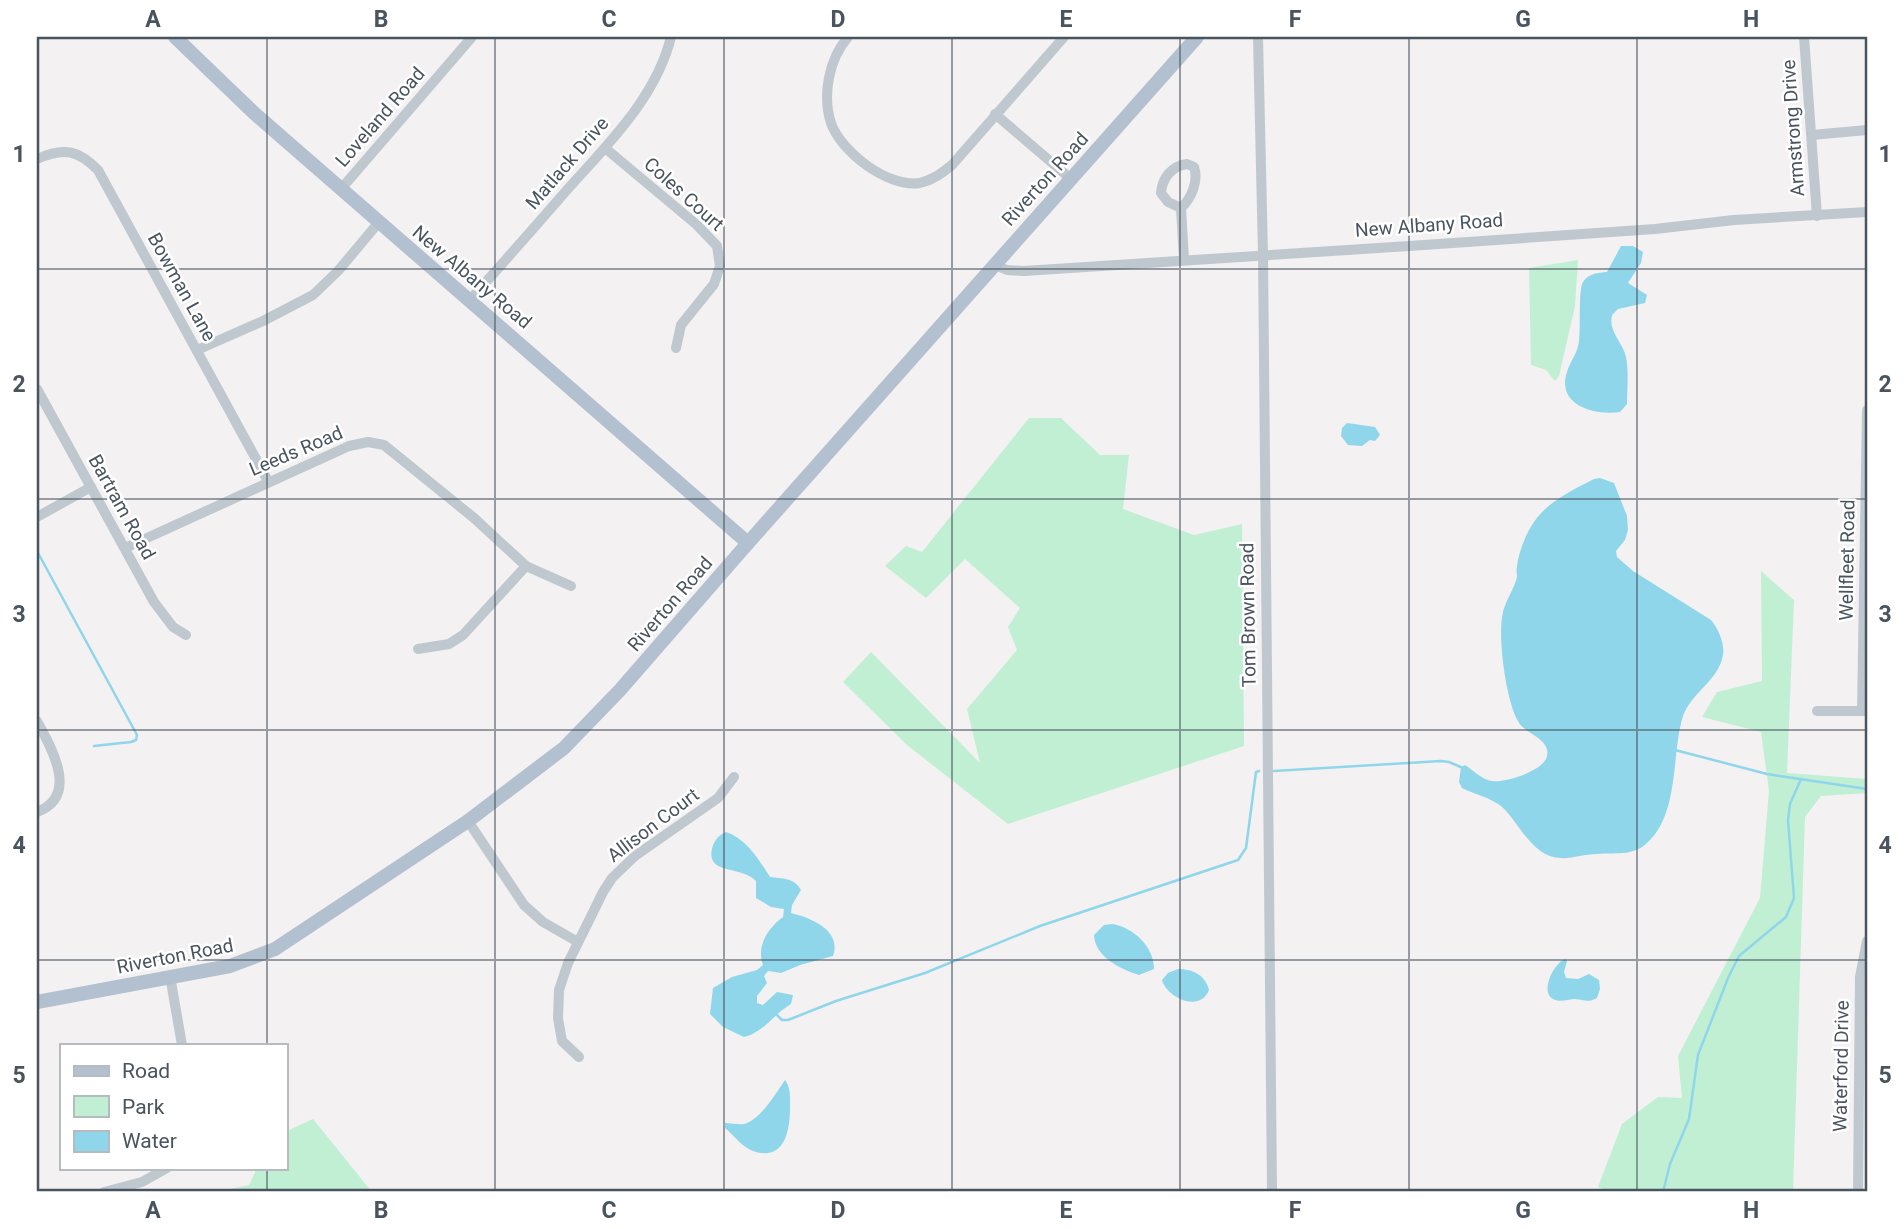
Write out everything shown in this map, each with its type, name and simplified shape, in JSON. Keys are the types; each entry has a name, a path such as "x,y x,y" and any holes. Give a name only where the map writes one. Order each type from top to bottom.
{"main road":[{"name":"New Albany Road","path":"175,37 236,96 341,189 748,543"},
{"name":"Riverton Road","path":"37,1002 230,967 275,950 468,821 530,776 584,730 680,624 748,543 1198,37"}],"street":[{"name":"Loveland Road","path":"341,189 472,37"},
{"name":"Matlack Drive","path":"469,301 605,148 653,86 665,61 671,37"},
{"path":"848,37 836,53 830,71 828,108 832,125 839,140 875,172 892,180 909,183 937,177 952,164 1064,37"},
{"name":"Tom Brown Road","path":"1258,37 1263,255 1272,1192"},
{"name":"Armstrong Drive","path":"1804,37 1817,216"},
{"path":"995,114 1071,178"},
{"path":"1812,135 1867,130"},
{"name":"Coles Court","path":"605,148 697,225 717,246 720,265 714,284 681,326 676,348"},
{"name":"Bowman Lane","path":"37,159 64,151 83,156 98,170 268,481"},
{"path":"1181,208 1184,260"},
{"name":"New Albany Road","path":"995,265 1007,270 1024,271 1422,246 1867,212"},
{"path":"197,350 313,295 338,271 379,222"},
{"name":"Bartram Road","path":"37,389 160,612 173,626 187,635"},
{"name":"Wellfleet Road","path":"1865,711 1867,410"},
{"name":"Leeds Road","path":"125,548 349,446 377,442 474,518 526,566 571,586"},
{"path":"37,517 91,487"},
{"path":"418,649 449,644 463,635 526,566"},
{"path":"1816,710 1865,711"},
{"path":"37,721 56,756 61,775 56,795 50,804 37,812"},
{"name":"Allison Court","path":"579,1058 562,1041 558,1018 559,990 568,963 612,878 635,856 718,798 734,777"},
{"path":"468,821 524,905 543,922 579,942"},
{"name":"Waterford Drive","path":"1857,1192 1863,1137 1863,994 1860,977 1867,941"},
{"path":"170,976 182,1044"},
{"path":"104,1192 142,1182 163,1170"}],"green space":[{"path":"1578,260 1575,306 1559,376 1555,381 1546,370 1531,365 1529,268"},
{"path":"1029,418 1061,418 1100,455 1129,455 1123,509 1194,535 1242,524 1244,746 1008,824 907,745 843,682 871,652 980,763 967,709 1017,650 1008,627 1020,608 965,559 926,598 885,566 906,546 922,552"},
{"path":"1761,571 1794,600 1787,773 1867,779 1867,793 1821,796 1805,817 1793,1192 1611,1192 1598,1187 1622,1124 1658,1097 1682,1098 1678,1056 1760,898 1769,791 1761,732 1702,717 1717,692 1762,681"},
{"path":"313,1119 372,1192 216,1192 249,1185 256,1170 287,1170 287,1131"}],"water":[{"path":"1621,246 1633,246 1643,252 1641,263 1628,283 1647,295 1645,303 1618,309 1612,315 1612,327 1626,357 1627,404 1620,412 1599,412 1580,406 1572,400 1565,383 1580,335 1581,286 1591,275 1607,272"},
{"path":"1347,423 1375,427 1380,435 1375,441 1370,440 1362,446 1348,445 1341,436 1342,428"},
{"path":"1600,478 1614,483 1627,516 1628,530 1625,540 1616,551 1617,557 1633,571 1711,620 1720,636 1723,655 1716,672 1692,700 1683,716 1670,800 1658,830 1647,843 1629,852 1560,858 1541,852 1501,806 1462,788 1459,782 1461,767 1465,765 1485,779 1498,781 1532,771 1545,761 1545,745 1521,725 1514,712 1506,684 1501,622 1517,577 1521,550 1534,522 1546,508 1561,497"},
{"path":"726,832 746,845 770,877 787,879 798,886 801,890 792,905 791,913 808,918 823,927 833,939 835,947 833,956 781,973 768,971 764,976 767,983 757,996 757,1003 763,1005 777,992 793,995 791,1004 763,1027 744,1037 723,1027 710,1014 713,988 763,965 762,944 768,932 783,917 784,909 771,907 756,898 756,881 750,876 714,863 713,846 717,838"},
{"path":"1113,924 1135,934 1147,946 1154,969 1139,975 1117,966 1104,956 1095,943 1094,935 1104,925"},
{"path":"1565,959 1566,978 1578,979 1589,974 1599,980 1597,998 1589,1001 1559,1001 1549,995 1550,978 1556,966"},
{"path":"1178,969 1189,970 1201,977 1209,990 1205,997 1191,1002 1177,997 1165,987 1162,980 1168,973"},
{"path":"785,1080 789,1089 790,1107 784,1140 774,1151 766,1153 751,1150 725,1128 725,1123 742,1124 753,1120"}],"waterway":[{"path":"37,551 137,735 136,740 131,742 94,746"},
{"path":"1675,750 1767,774 1867,789"},
{"path":"1274,771 1441,761 1463,768"},
{"path":"775,1013 782,1020 788,1020 836,1001 925,973 1040,926 1238,860 1246,848 1256,772 1259,771"},
{"path":"1663,1192 1670,1164 1689,1119 1698,1055 1728,978 1739,956 1786,917 1794,898 1788,820 1790,804 1801,779"}]}
